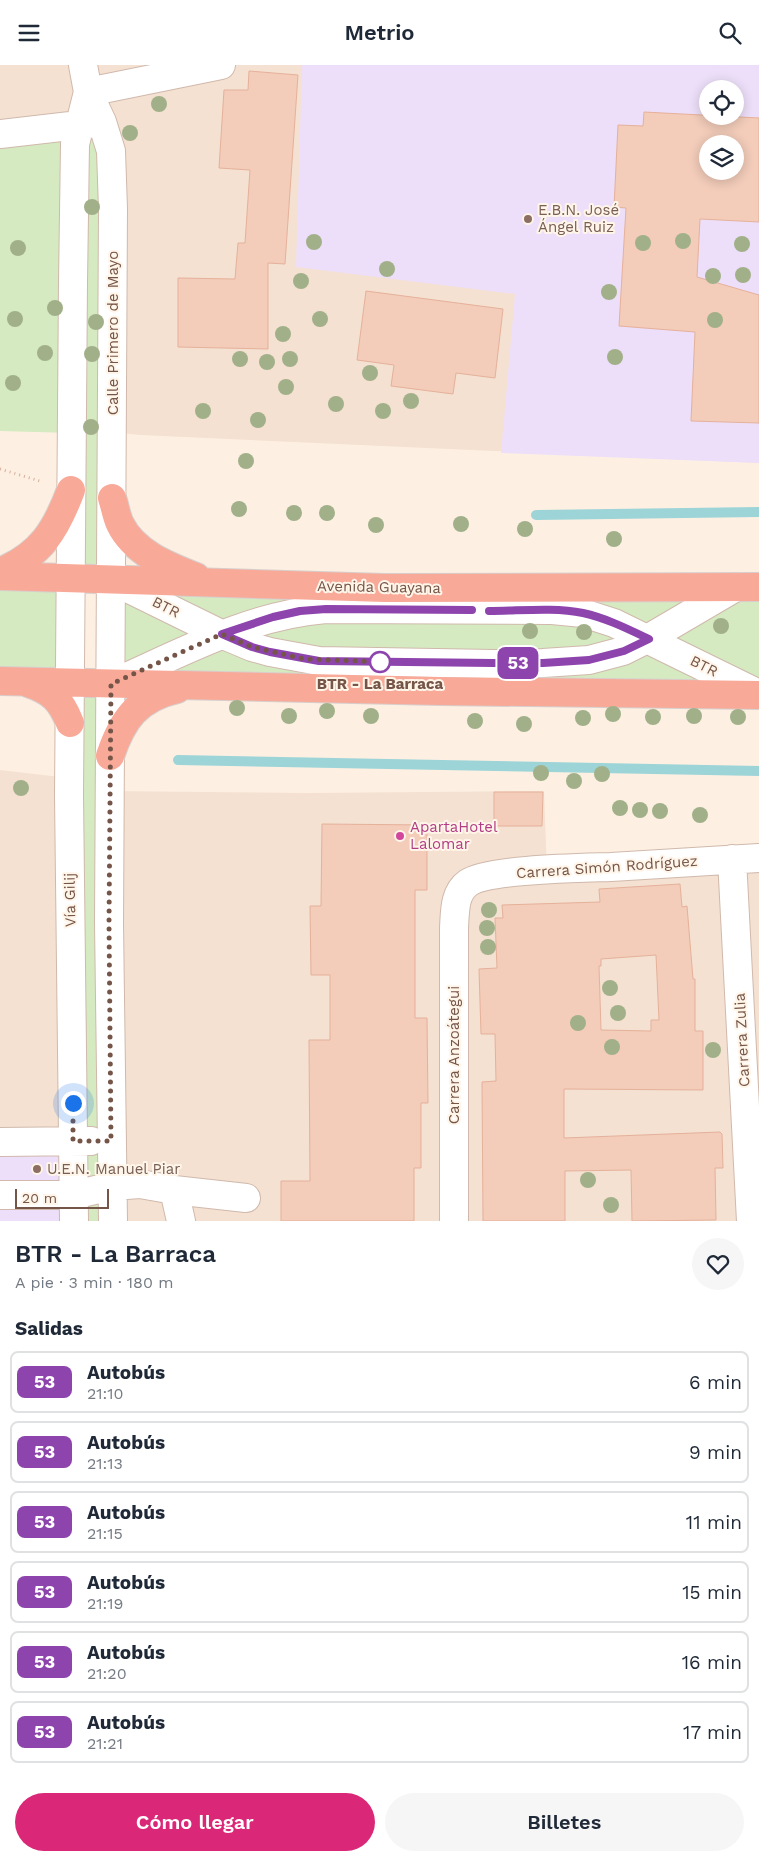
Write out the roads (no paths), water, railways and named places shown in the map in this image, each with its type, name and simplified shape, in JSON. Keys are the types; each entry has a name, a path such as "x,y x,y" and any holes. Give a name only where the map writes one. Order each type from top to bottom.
{"highway":[{"path":"0,572 25,559 38,549 61,517 71,490"},
{"path":"112,498 120,523 128,537 144,552 168,566 211,583"},
{"name":"Avenida Guayana","path":"0,576 386,588 747,587"},
{"path":"12,682 440,691 759,695"},
{"path":"12,682 46,690 58,700 70,723"},
{"path":"110,756 116,737 124,723 138,706 152,697 193,685"}],"street":[{"path":"70,579 75,144 91,123 83,65"},
{"path":"88,92 221,65"},
{"path":"0,134 91,123"},
{"name":"Calle Primero de Mayo","path":"91,123 111,151 113,209 111,580"},
{"name":"Vía Gilij","path":"70,579 74,1208"},
{"path":"111,580 109,923 112,1221"},
{"name":"BTR","path":"111,580 222,634 252,647 270,652 319,661 493,663 543,663 589,660 624,651 747,587"},
{"name":"BTR","path":"111,684 222,634 273,617 300,611 326,609 552,610 583,613 614,623 759,695"},
{"name":"Carrera Simón Rodríguez","path":"460,891 469,882 485,876 547,870 759,858"},
{"name":"Carrera Zulia","path":"732,859 754,1192 751,1221"},
{"name":"Carrera Anzoátegui","path":"454,1221 454,928 456,903 460,891"},
{"path":"0,1142 111,1141"},
{"path":"0,1195 74,1208 112,1186 140,1184 246,1198"},
{"path":"174,1190 181,1221"}],"waterway":[{"path":"536,515 759,512"},
{"path":"178,760 759,771"}],"place":[{"name":"E.B.N. José Ángel Ruiz","path":"528,219"},
{"name":"BTR - La Barraca","path":"380,662"},
{"name":"ApartaHotel Lalomar","path":"400,836"},
{"name":"U.E.N. Manuel Piar","path":"37,1169"}]}
